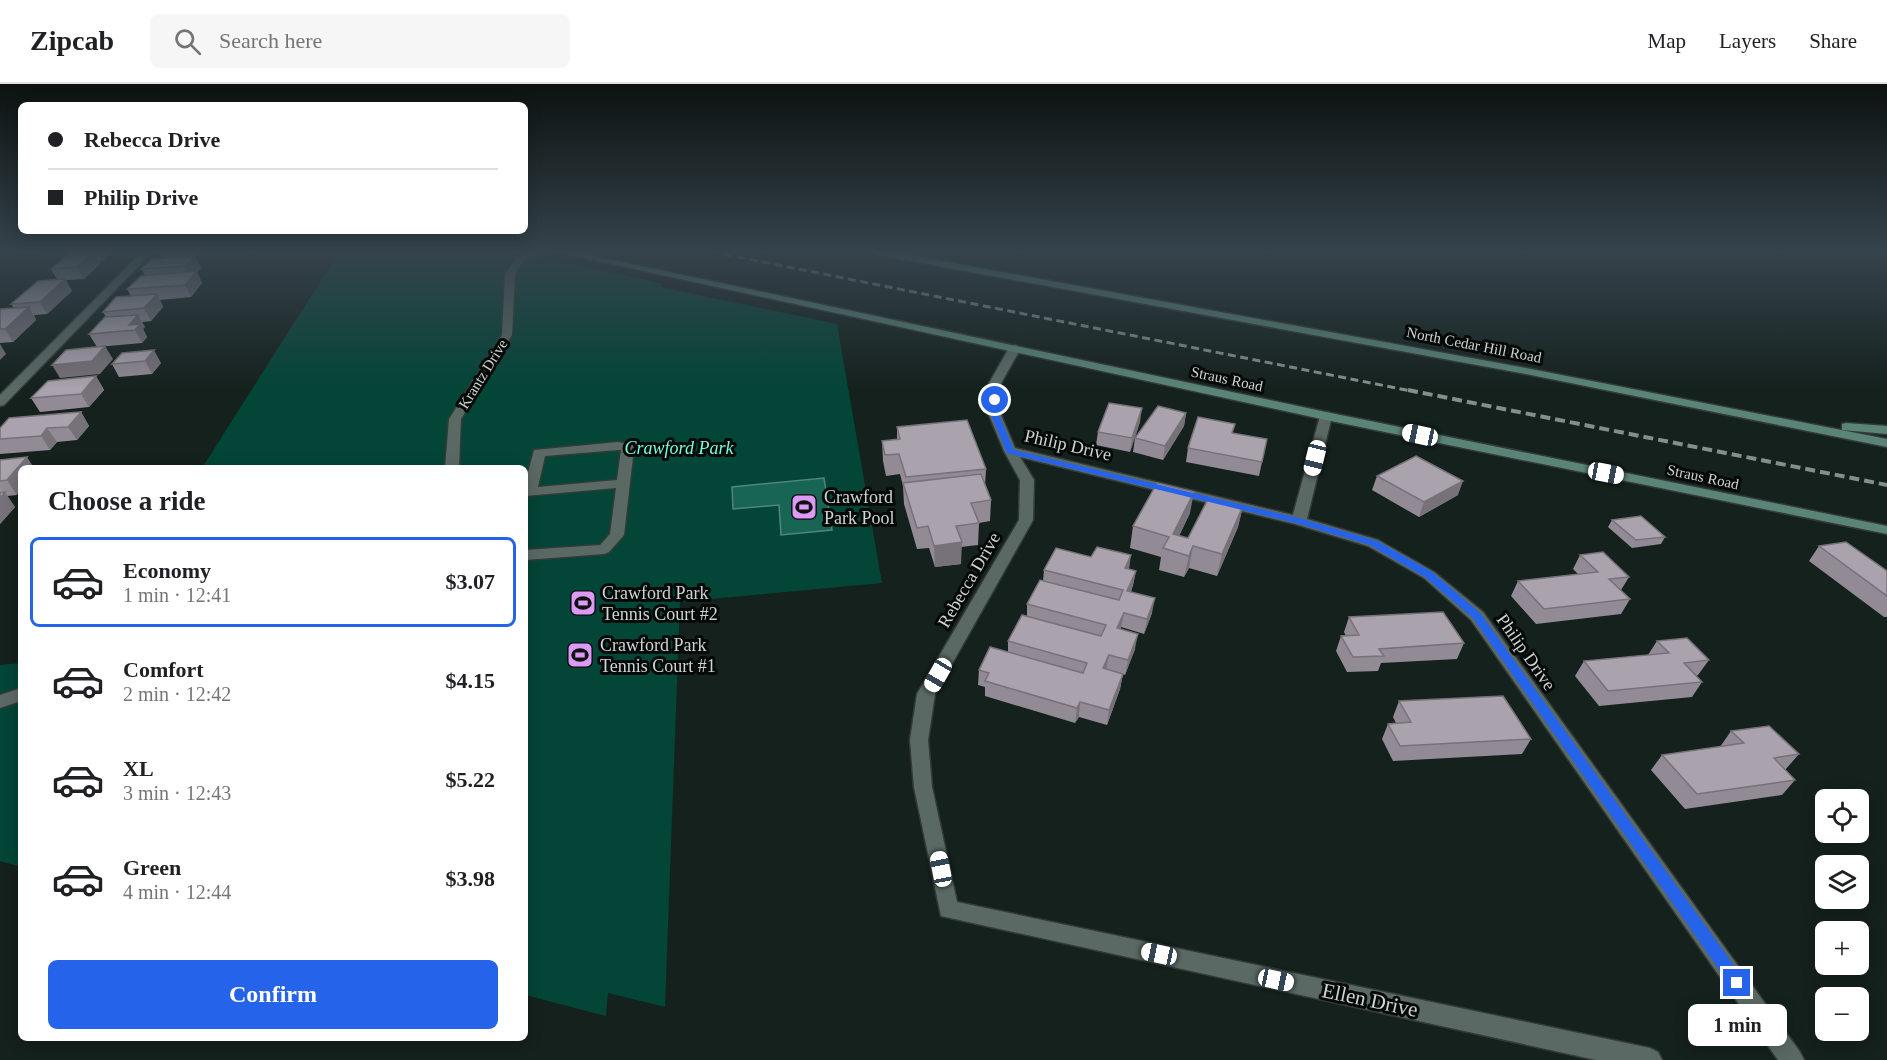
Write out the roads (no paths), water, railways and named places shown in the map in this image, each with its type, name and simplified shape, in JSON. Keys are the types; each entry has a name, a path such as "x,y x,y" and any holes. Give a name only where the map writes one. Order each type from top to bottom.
{"street":[{"path":"0,402 102,298"},
{"name":"Krantz Drive","path":"452,465 455,419 507,335 509,298"},
{"name":"Straus Road","path":"777,298 1326,416 1887,530"},
{"name":"North Cedar Hill Road","path":"1126,298 1514,369 1887,443"},
{"name":"Rebecca Drive","path":"948,909 923,788 919,740 926,694 1026,519 1027,480 1010,452 995,415 994,385 1015,348"},
{"path":"1299,520 1326,416"},
{"path":"1762,418 1887,430"},
{"path":"528,489 539,453 618,446 628,448 617,535 604,549 528,555"},
{"name":"Philip Drive","path":"1010,452 1299,520 1373,543 1429,575 1477,616 1792,1060"},
{"path":"528,492 624,483"},
{"path":"0,702 18,695"},
{"name":"Ellen Drive","path":"948,909 1650,1060"}],"railway":[{"path":"942,298 1416,392"},
{"path":"1408,390 1887,485"}],"place":[{"name":"Crawford Park Pool","path":"804,507"},
{"name":"Crawford Park Tennis Court #2","path":"583,603"},
{"name":"Crawford Park Tennis Court #1","path":"580,655"}],"park label":[{"name":"Crawford Park","path":"679,448"}]}
